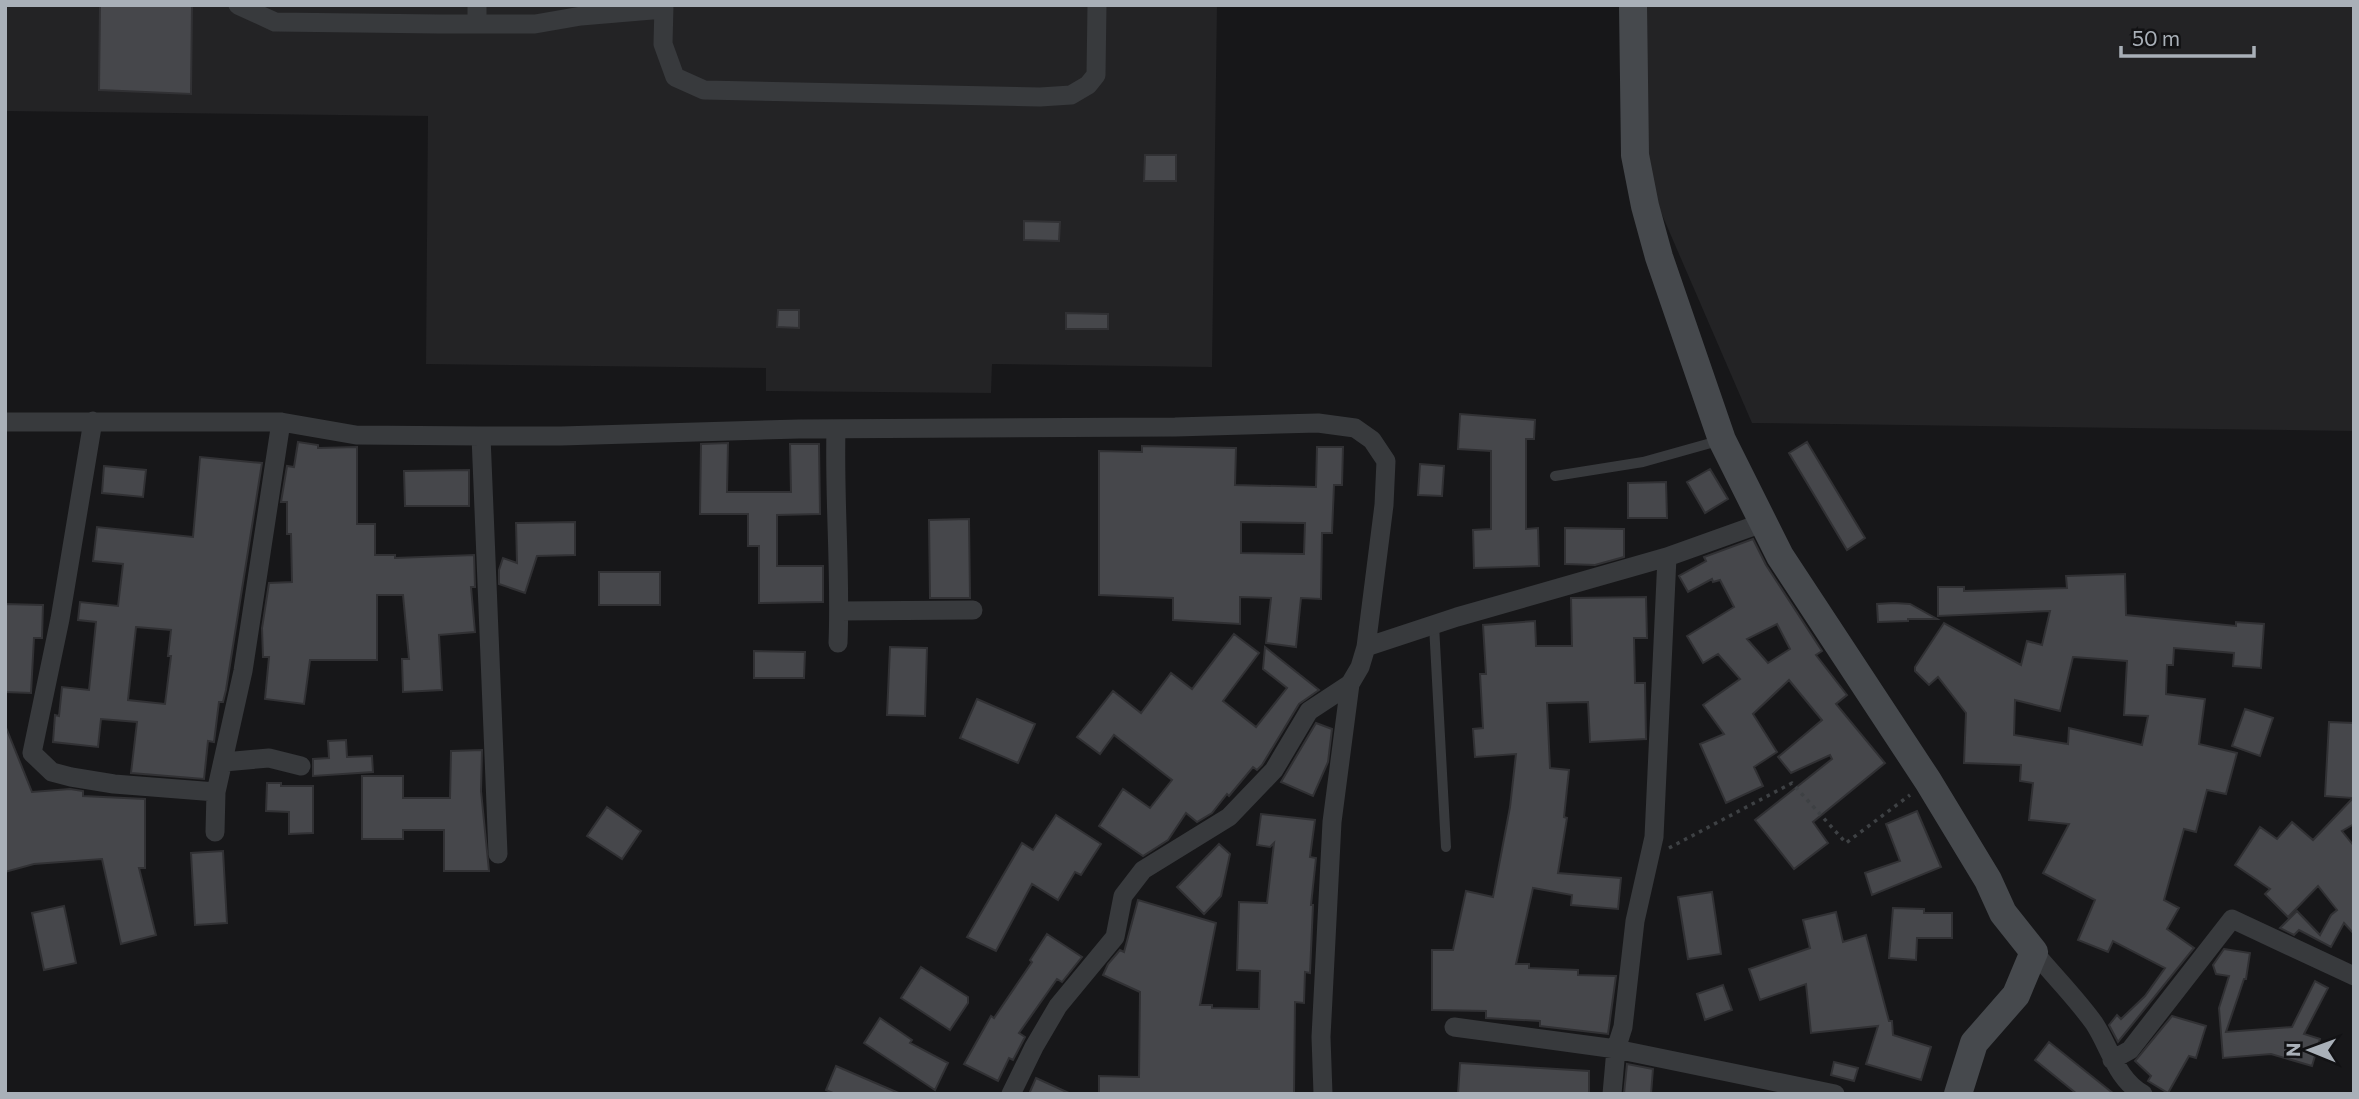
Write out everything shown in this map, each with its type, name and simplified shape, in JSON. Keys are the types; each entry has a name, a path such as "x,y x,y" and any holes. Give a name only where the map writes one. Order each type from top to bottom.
{"street":[{"path":"238,5 275,22 477,15 536,24 594,14 664,7 663,44 675,77 704,90 1040,97 1071,94 1088,85 1096,75 1097,5"},
{"path":"1633,5 1635,155 1644,206 1722,440 1780,556 1928,781 1988,880 2003,913 2095,1025 2112,1060 2136,1090 2143,1094"},
{"path":"93,421 60,619 32,753 52,772 71,778 216,792"},
{"path":"5,422 281,422 356,435 481,436 1318,423 1355,428 1372,440 1386,461 1384,505 1366,647 1360,667 1350,684 1332,822 1321,1037 1323,1094"},
{"path":"215,832 216,792 243,671 281,422"},
{"path":"836,429 838,643"},
{"path":"481,436 498,854"},
{"path":"1366,647 1667,557 1765,522"},
{"path":"1612,1094 1635,921 1654,837 1667,557"},
{"path":"839,611 973,610"},
{"path":"1012,1094 1034,1047 1058,1006 1115,937 1124,896 1143,870 1229,817 1274,770 1309,711 1350,684"},
{"path":"224,762 270,758 301,766"},
{"path":"2112,1060 2130,1050 2232,919 2354,976"},
{"path":"1958,1094 1974,1043 2016,995 2034,952"},
{"path":"1454,1027 1616,1049 1835,1094"}],"lane":[{"path":"1555,476 1643,462 1722,440"},
{"path":"1434,625 1446,847"}],"path":[{"path":"1649,859 1792,783 1846,844 1928,781"}],"shaded area":[{"path":"5,5 1217,5 1212,367 992,364 991,393 766,391 766,368 426,364 428,116 5,111"},
{"path":"1641,5 2354,5 2354,431 1752,423 1641,166"}],"building":[{"path":"100,5 192,6 191,94 99,90"},
{"path":"1145,155 1176,155 1176,181 1144,181"},
{"path":"1024,221 1060,222 1059,241 1024,240"},
{"path":"778,310 799,310 799,328 777,327"},
{"path":"1066,313 1108,314 1108,329 1066,329"},
{"path":"1460,414 1535,420 1534,439 1526,439 1526,529 1538,528 1539,566 1474,568 1473,530 1491,529 1491,451 1458,449"},
{"path":"298,442 318,445 318,448 357,447 357,524 375,524 375,555 395,555 395,558 474,555 475,587 471,587 475,632 439,635 442,690 403,692 402,659 409,659 403,595 377,595 377,660 310,660 304,704 265,699 269,657 263,657 262,628 269,583 292,582 287,502 281,502 287,466 294,467"},
{"path":"1807,442 1865,538 1847,550 1789,453"},
{"path":"728,443 727,492 791,492 790,444 819,444 820,514 777,515 777,566 823,566 823,602 759,603 759,546 748,546 748,514 700,514 701,444"},
{"path":"1142,446 1236,448 1235,485 1316,487 1317,447 1343,447 1342,485 1334,485 1332,533 1322,533 1321,599 1301,598 1296,647 1266,643 1271,598 1240,597 1240,624 1173,620 1173,598 1099,595 1099,451 1142,452","holes":["1241,522 1305,523 1304,554 1241,553"]},
{"path":"200,457 262,463 226,690 223,702 219,702 214,742 208,741 204,779 131,773 137,722 101,719 98,747 53,742 55,715 59,716 62,687 89,690 96,622 78,620 80,602 118,606 123,564 93,561 97,527 193,537","holes":["136,627 171,630 168,656 171,656 165,704 128,700"]},
{"path":"1420,464 1444,466 1442,496 1418,495"},
{"path":"104,466 146,470 143,497 102,493"},
{"path":"1710,469 1728,499 1705,513 1687,482"},
{"path":"469,470 469,506 405,506 404,471"},
{"path":"1666,482 1667,518 1628,518 1628,483"},
{"path":"969,519 970,598 930,598 929,520"},
{"path":"575,522 575,555 537,556 525,593 499,584 499,570 503,558 517,563 516,523"},
{"path":"1565,528 1624,529 1624,557 1595,565 1565,564"},
{"path":"1753,539 1766,565 1822,651 1816,655 1847,695 1836,704 1885,763 1813,822 1828,843 1794,869 1755,820 1832,759 1830,755 1791,773 1778,757 1822,720 1789,680 1753,714 1777,752 1754,767 1763,786 1726,803 1700,744 1724,734 1703,705 1740,679 1718,654 1703,663 1687,636 1734,607 1720,580 1713,582 1712,579 1688,592 1679,576 1706,561 1704,557","holes":["1777,624 1790,649 1768,663 1747,639"]},
{"path":"599,572 660,572 660,605 599,605"},
{"path":"2125,574 2126,615 2236,626 2236,622 2264,624 2261,668 2233,666 2234,653 2174,648 2173,665 2167,665 2166,694 2205,699 2199,744 2237,753 2226,794 2207,790 2196,832 2184,829 2164,900 2179,908 2167,929 2194,948 2118,1042 2109,1025 2117,1015 2121,1019 2145,996 2165,968 2113,941 2108,952 2078,940 2095,900 2043,873 2069,824 2029,820 2033,783 2020,781 2021,765 1964,763 1966,713 1938,677 1929,685 1915,671 1944,623 2021,665 2027,641 2042,645 2050,611 1938,616 1938,587 1964,587 1964,591 2067,588 2066,576","holes":["2073,657 2127,661 2124,715 2148,716 2142,745 2069,728 2068,744 2014,735 2015,700 2060,711"]},
{"path":"1646,597 1647,638 1634,638 1635,683 1645,683 1646,739 1590,742 1588,702 1547,703 1550,768 1569,770 1564,817 1567,818 1558,873 1621,878 1618,909 1571,905 1572,895 1533,888 1516,964 1529,964 1529,968 1578,970 1578,975 1616,976 1608,1034 1540,1026 1540,1021 1486,1018 1486,1011 1432,1010 1432,950 1453,950 1466,891 1493,897 1510,807 1516,754 1475,757 1473,729 1483,728 1480,674 1486,674 1483,625 1535,621 1536,646 1572,646 1571,598"},
{"path":"5,604 43,605 42,638 34,638 31,693 5,692"},
{"path":"1877,604 1910,604 1937,619 1878,622"},
{"path":"1234,634 1259,653 1223,701 1256,727 1287,688 1263,669 1265,647 1319,690 1299,704 1262,765 1257,770 1253,767 1212,813 1197,822 1186,813 1168,840 1143,856 1099,826 1123,789 1150,808 1172,780 1114,735 1100,754 1077,737 1113,691 1141,713 1171,673 1192,689"},
{"path":"890,647 927,648 925,716 887,715"},
{"path":"754,651 805,652 804,678 754,678"},
{"path":"977,699 1035,724 1018,763 960,738"},
{"path":"2245,709 2273,718 2260,756 2232,746"},
{"path":"2329,722 2354,723 2354,824 2342,831 2354,846 2354,934 2344,923 2331,947 2299,930 2294,935 2280,928 2297,911 2320,935 2331,915 2337,910 2318,886 2288,917 2265,894 2270,889 2235,865 2260,827 2277,839 2292,822 2313,840 2353,798 2325,796"},
{"path":"1316,723 1332,729 1328,762 1313,796 1281,782"},
{"path":"5,725 32,792 70,789 83,791 83,796 145,799 145,868 139,868 156,935 121,944 102,859 34,864 5,872"},
{"path":"346,740 347,757 372,756 373,772 313,776 313,759 329,758 328,741"},
{"path":"482,750 481,791 489,871 444,871 444,830 403,830 403,839 362,839 362,776 403,776 403,798 450,798 451,751"},
{"path":"267,783 313,786 313,833 289,834 289,812 266,811"},
{"path":"607,807 641,831 622,859 587,836"},
{"path":"1917,811 1941,867 1872,895 1865,873 1900,861 1886,824"},
{"path":"1261,814 1315,820 1310,857 1316,858 1311,905 1310,973 1305,972 1304,1003 1295,1002 1294,1094 1099,1094 1099,1076 1139,1077 1140,992 1103,975 1120,950 1124,952 1138,900 1216,923 1200,1005 1212,1005 1212,1008 1259,1009 1260,971 1237,970 1239,902 1267,903 1274,843 1270,847 1257,845"},
{"path":"1056,815 1101,844 1081,875 1075,872 1058,900 1032,884 996,951 967,937 1022,843 1033,850"},
{"path":"1219,844 1230,854 1221,896 1204,914 1177,887"},
{"path":"223,851 227,923 195,925 191,853"},
{"path":"1712,892 1721,954 1688,959 1678,897"},
{"path":"64,906 76,963 44,970 32,913"},
{"path":"1893,908 1924,909 1924,913 1952,913 1952,938 1917,938 1916,960 1889,958"},
{"path":"1836,912 1843,942 1866,935 1889,1021 1892,1021 1893,1035 1931,1047 1921,1080 1866,1064 1878,1026 1811,1033 1806,984 1760,1000 1749,969 1810,948 1803,920"},
{"path":"1047,934 1082,957 1062,982 1057,979 1019,1033 1025,1037 1013,1060 1009,1058 998,1081 964,1064 991,1016 994,1018 1032,962 1030,960"},
{"path":"2224,949 2250,953 2246,979 2226,1032 2292,1027 2315,981 2328,988 2304,1034 2320,1039 2312,1066 2271,1054 2223,1058 2219,1008 2229,976 2216,974 2213,965"},
{"path":"921,967 968,997 968,1003 950,1030 901,998"},
{"path":"1723,985 1732,1010 1705,1020 1697,994"},
{"path":"2172,1016 2206,1026 2196,1058 2189,1056 2168,1093 2148,1081 2151,1076 2135,1061"},
{"path":"880,1018 912,1040 910,1043 948,1063 935,1090 864,1043"},
{"path":"2049,1042 2114,1094 2077,1094 2035,1060"},
{"path":"1834,1062 1858,1068 1854,1081 1831,1075"},
{"path":"1460,1063 1589,1071 1589,1094 1458,1094"},
{"path":"1627,1064 1653,1069 1651,1094 1624,1094"},
{"path":"836,1066 901,1094 835,1094 826,1090"},
{"path":"1036,1078 1071,1094 1029,1094"}]}
